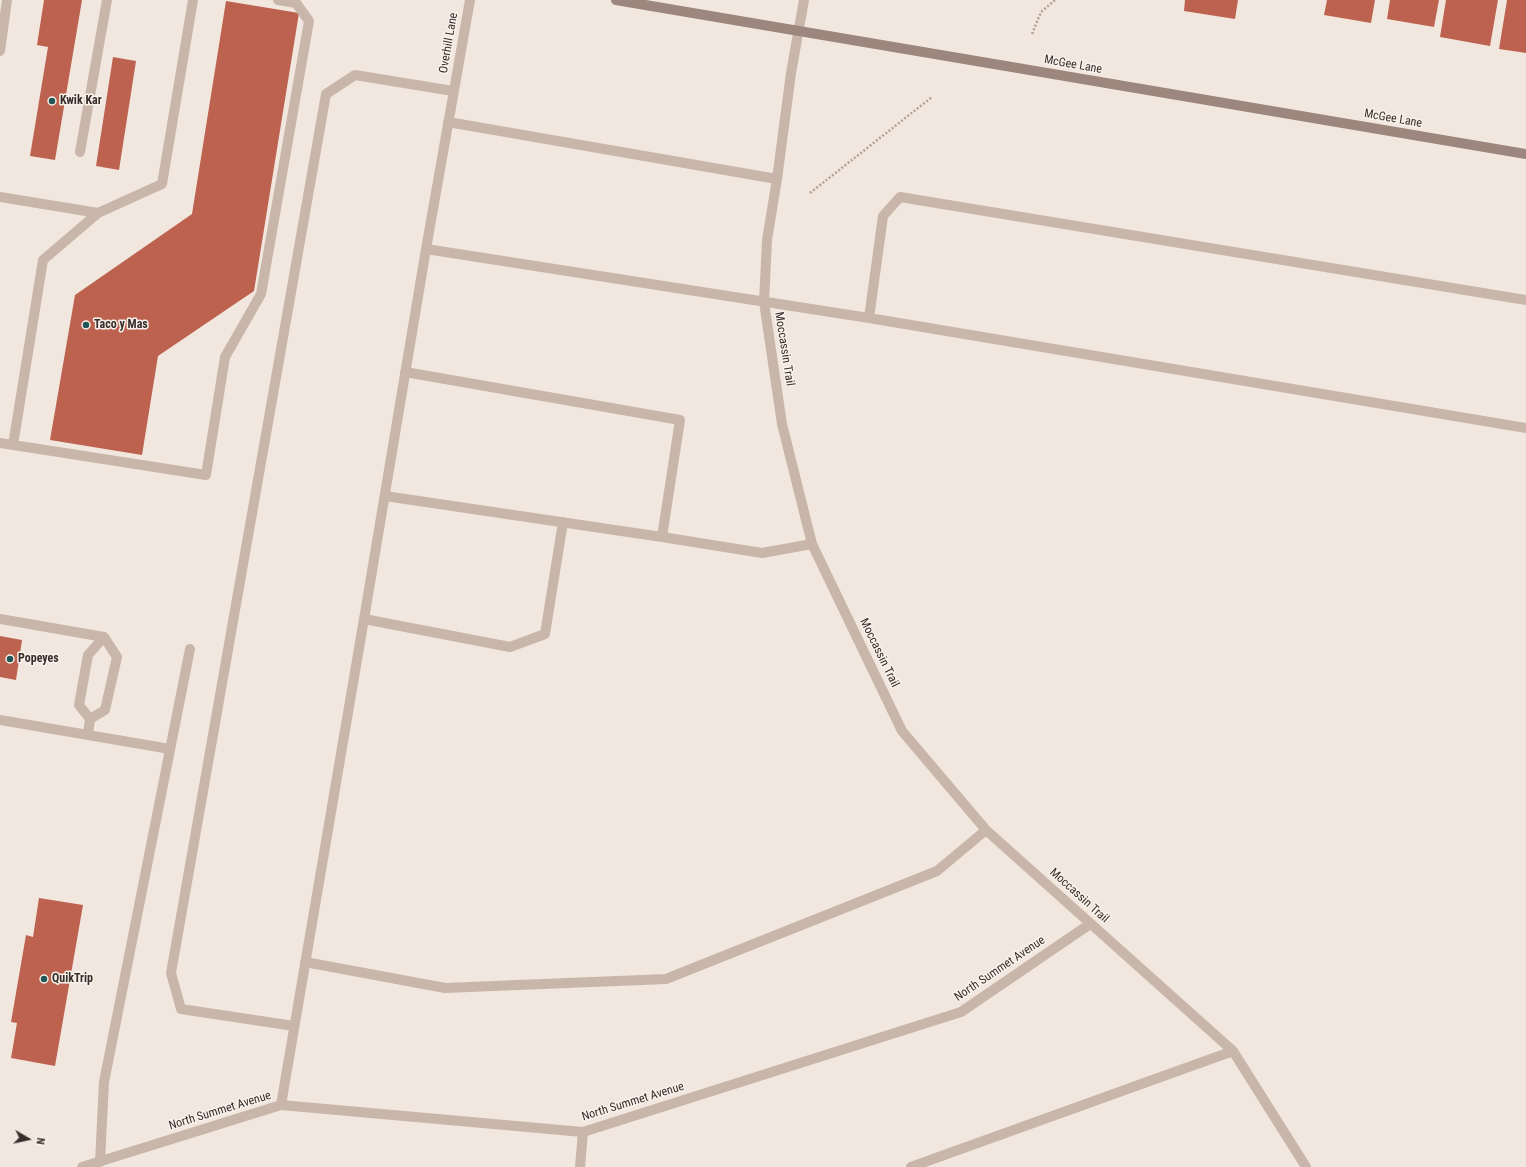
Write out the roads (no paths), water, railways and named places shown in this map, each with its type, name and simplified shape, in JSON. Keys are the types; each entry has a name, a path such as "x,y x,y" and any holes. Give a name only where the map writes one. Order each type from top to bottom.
{"street":[{"path":"0,51 7,0"},
{"path":"80,152 107,0"},
{"path":"13,445 44,260 98,213 162,184 193,0"},
{"path":"0,443 206,475 225,357 261,294 310,21 296,3 278,0"},
{"name":"Overhill Lane","path":"281,1105 453,91 470,0"},
{"name":"McGee Lane","path":"616,0 1526,154"},
{"name":"Moccassin Trail","path":"804,0 791,73 777,179 767,240 764,302 782,424 812,544 902,731 986,830 1233,1051 1306,1167"},
{"path":"294,1026 181,1009 171,973 326,94 355,75 453,91"},
{"path":"448,122 777,179"},
{"path":"0,197 98,213"},
{"path":"869,318 883,216 900,197 1526,300"},
{"path":"426,249 869,318 1526,428"},
{"path":"405,372 680,420 662,537"},
{"path":"385,496 662,537 762,554 812,544"},
{"path":"364,619 510,648 545,634 563,522"},
{"path":"0,619 104,637 117,657 105,710 90,719"},
{"path":"88,734 90,719 79,705 88,655 104,637"},
{"path":"100,1162 104,1082 190,649"},
{"path":"0,720 170,749"},
{"path":"305,962 446,988 666,979 937,871 986,830"},
{"name":"North Summet Avenue","path":"82,1167 281,1105 583,1132 961,1012 1090,924"},
{"path":"911,1167 1233,1051"},
{"path":"580,1167 583,1132"}],"place":[{"name":"Kwik Kar","path":"52,101"},
{"name":"Taco y Mas","path":"86,325"},
{"name":"Popeyes","path":"10,659"},
{"name":"QuikTrip","path":"44,979"}]}
